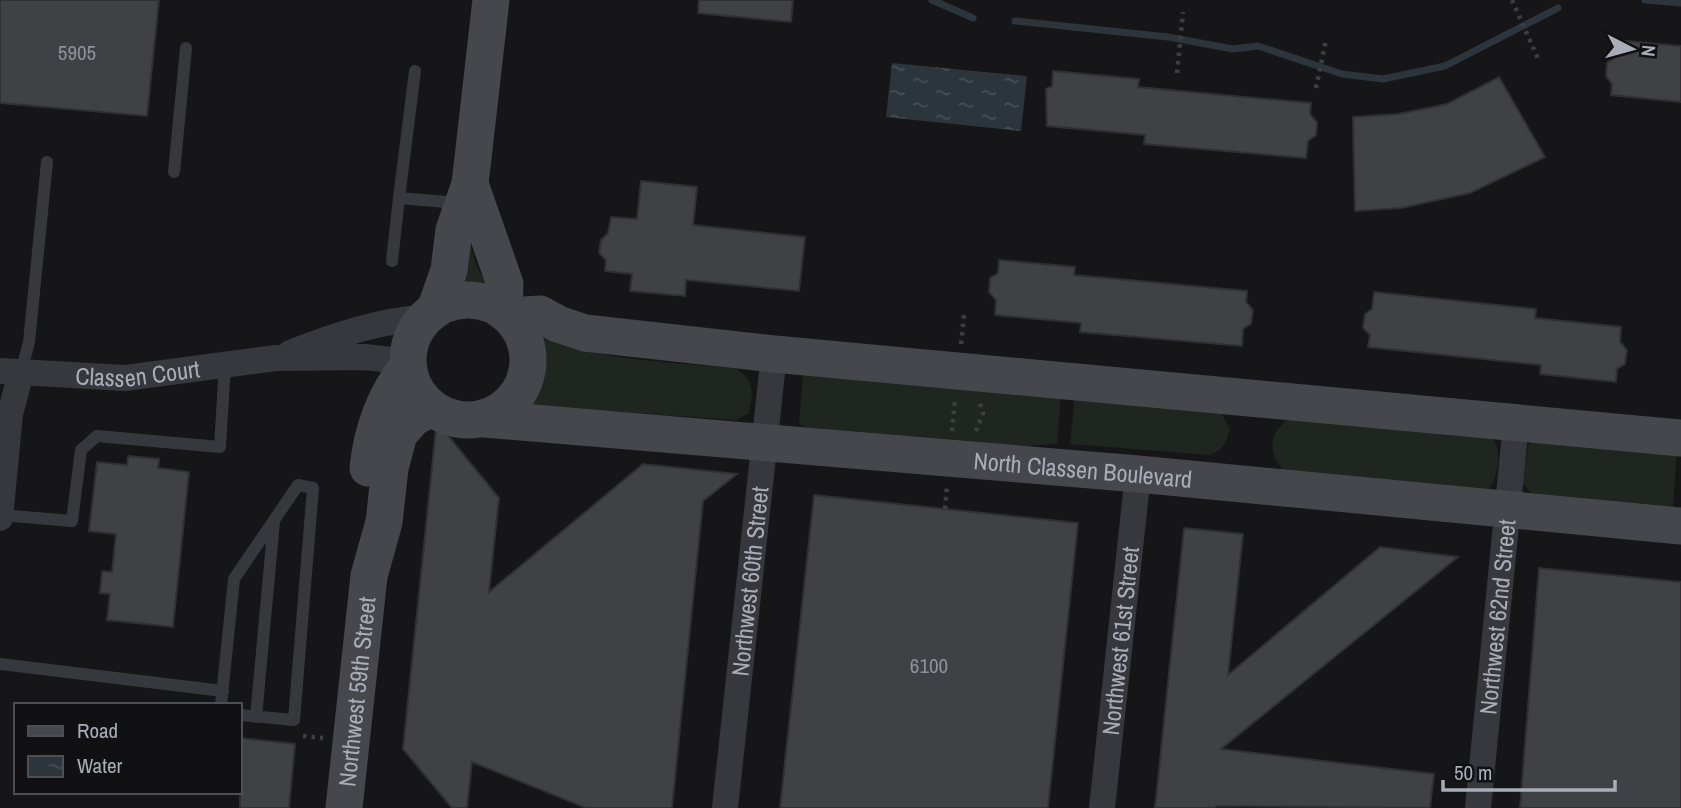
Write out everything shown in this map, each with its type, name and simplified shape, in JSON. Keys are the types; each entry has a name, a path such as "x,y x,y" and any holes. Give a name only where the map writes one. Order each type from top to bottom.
{"main road":[{"path":"431,408 415,390 408,364 414,334 431,313 449,270 454,230 467,193 491,0"},
{"path":"467,193 505,284 507,314 526,342 527,374 512,402 485,419"},
{"path":"431,313 465,300 481,301 507,314 540,314 558,324 585,333 774,354 1681,438"},
{"name":"Northwest 59th Street","path":"369,576 362,527 370,449 391,387 408,364"},
{"name":"Northwest 59th Street","path":"344,808 369,576 384,522 390,467 399,434 413,418 431,408"},
{"name":"North Classen Boulevard","path":"431,408 457,420 485,419 1138,474 1681,526"}],"street":[{"name":"Classen Court","path":"276,358 341,333 431,313"},
{"name":"Northwest 60th Street","path":"724,808 774,354"},
{"name":"Classen Court","path":"10,372 125,378 276,358 365,357 408,364"},
{"path":"0,517 10,414 10,372"},
{"name":"Northwest 62nd Street","path":"1478,808 1516,424"},
{"name":"Northwest 61st Street","path":"1102,808 1138,474"}],"lane":[{"path":"173,172 186,48"},
{"path":"392,261 415,71"},
{"path":"10,372 29,342 47,162"},
{"path":"399,198 467,193"},
{"path":"0,517 72,521 81,450 97,436 220,447 225,365"},
{"path":"221,703 234,579 298,485 313,488 294,720 242,715"},
{"path":"256,717 274,521"},
{"path":"0,664 223,691"}],"path":[{"path":"1512,0 1539,61"},
{"path":"1178,73 1183,12"},
{"path":"1316,88 1326,40"},
{"path":"961,348 964,315"},
{"path":"961,436 951,436 956,392 966,393"},
{"path":"970,435 981,424 984,413 980,403 972,395"},
{"path":"303,736 324,738"}],"shaded area":[{"path":"470,242 476,265 491,293 475,288 458,289"},
{"path":"535,334 558,343 608,355 737,369 752,389 748,414 735,420 526,405 539,370"},
{"path":"810,372 1061,395 1057,444 988,448 811,430 799,424 803,375"},
{"path":"1075,395 1220,411 1230,429 1223,445 1209,455 1070,444"},
{"path":"1292,417 1493,438 1499,457 1497,471 1489,489 1285,472 1275,458 1273,442 1279,428"},
{"path":"1534,441 1677,451 1673,508 1535,497 1523,484 1528,445"}],"water":[{"path":"892,63 1027,76 1021,131 886,117"}],"building":[{"path":"0,0 159,0 147,116 0,103"},
{"path":"699,0 793,0 791,22 698,13"},
{"path":"1616,40 1681,46 1681,102 1611,95 1612,84 1606,76 1607,63 1615,57"},
{"path":"1053,71 1139,79 1138,87 1311,103 1310,114 1317,122 1316,135 1308,141 1306,158 1144,144 1145,135 1047,126 1046,89 1052,86"},
{"path":"1499,77 1545,157 1470,193 1401,208 1355,211 1353,117 1398,114 1447,104"},
{"path":"641,181 697,187 693,225 805,237 799,291 686,280 685,296 630,291 632,274 605,271 606,260 599,253 601,240 608,233 611,217 637,219"},
{"path":"999,260 1075,267 1074,275 1247,291 1246,302 1253,310 1251,324 1243,329 1242,346 1080,332 1081,323 995,315 996,300 989,292 990,278 998,273"},
{"path":"1374,292 1536,309 1535,318 1621,327 1620,342 1627,350 1625,364 1617,369 1616,382 1540,374 1541,365 1368,347 1370,335 1363,328 1365,314 1372,309"},
{"path":"441,427 499,498 489,592 643,464 737,474 703,501 672,808 586,808 472,762 467,808 452,808 403,749 436,429"},
{"path":"128,456 159,459 158,468 189,472 173,627 107,620 110,594 100,593 102,571 112,572 116,534 89,531 97,462 127,465"},
{"path":"814,495 1078,523 1048,808 780,808"},
{"path":"1184,528 1243,534 1228,675 1380,547 1458,557 1221,749 1434,774 1430,808 1155,808"},
{"path":"1539,568 1681,582 1681,808 1520,808"},
{"path":"242,738 295,744 289,808 240,808"}],"waterway":[{"path":"932,0 973,18"},
{"path":"1645,0 1681,3"},
{"path":"1015,21 1168,37 1233,49 1258,46 1342,74 1383,79 1445,66 1558,8"}]}
